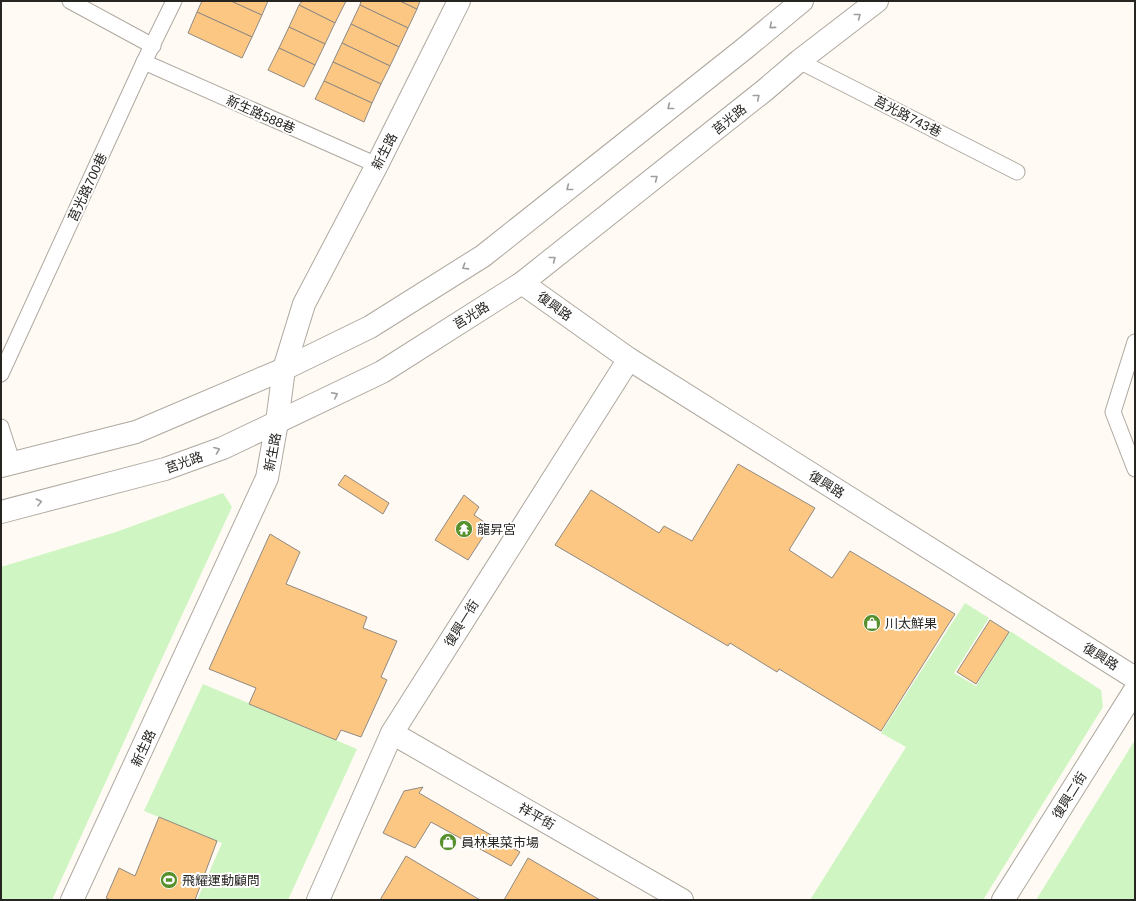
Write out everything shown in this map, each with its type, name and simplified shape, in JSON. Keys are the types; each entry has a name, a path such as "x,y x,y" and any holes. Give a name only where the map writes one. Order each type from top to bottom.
{"street":[{"name":"新生路","path":"72,900 267,478 277,422 284,369 304,304 377,165 459,1"},
{"path":"7,465 136,432 284,369 370,327 484,256 802,1"},
{"name":"莒光路","path":"1,512 165,469 224,448 382,372 522,283 729,119 799,61 877,1"},
{"name":"復興路","path":"522,283 630,359 1135,678"},
{"name":"復興一街","path":"318,900 392,733 630,359"},
{"name":"復興二街","path":"1003,900 1135,690"},
{"name":"祥平街","path":"392,733 682,900"}],"lane":[{"path":"70,1 153,46"},
{"name":"莒光路700巷","path":"1,374 144,62 174,1"},
{"name":"莒光路743巷","path":"799,61 1017,172"},
{"name":"新生路588巷","path":"144,62 377,165"},
{"path":"1135,342 1113,412 1135,469"},
{"path":"1,427 7,465"}],"green space":[{"path":"223,493 232,507 52,900 1,900 1,567 116,532"},
{"path":"965,603 989,618 954,673 976,686 1010,631 1101,690 1103,707 983,900 810,900 906,747 881,733"},
{"path":"203,684 357,749 288,900 197,900 222,843 144,811"},
{"path":"1135,740 1135,900 1036,900"}],"building":[{"path":"202,1 231,1 262,15 252,37 197,12"},
{"path":"231,1 268,1 262,15"},
{"path":"302,1 346,1 335,23 299,5"},
{"path":"361,1 400,1 417,9 408,28 360,5"},
{"path":"400,1 420,1 417,9"},
{"path":"299,5 335,23 325,44 289,27"},
{"path":"360,5 408,28 399,47 351,24"},
{"path":"197,12 252,37 242,58 188,33"},
{"path":"351,24 399,47 390,66 342,43"},
{"path":"289,27 325,44 315,65 279,48"},
{"path":"342,43 390,66 381,84 333,62"},
{"path":"279,48 315,65 304,87 268,70"},
{"path":"333,62 381,84 372,103 324,81"},
{"path":"324,81 372,103 364,122 315,99"},
{"path":"738,464 815,508 789,550 832,578 850,551 955,614 881,731 779,669 777,672 730,643 728,646 555,545 591,490 659,533 664,526 692,541"},
{"path":"345,475 389,503 383,514 338,485"},
{"path":"464,495 479,507 474,515 490,526 468,560 435,540"},
{"path":"270,534 300,552 286,584 367,617 363,628 397,641 381,677 387,680 361,737 341,730 336,740 249,704 256,688 209,669"},
{"path":"990,620 1009,632 976,684 957,672"},
{"path":"423,787 419,793 520,852 511,866 431,822 415,848 383,833 404,791"},
{"path":"159,817 217,841 195,900 111,900 106,898 119,868 135,876"},
{"path":"406,856 480,900 380,900"},
{"path":"528,858 600,900 504,900"}],"place":[{"name":"龍昇宮","path":"464,529"},
{"name":"川太鮮果","path":"872,623"},
{"name":"員林果菜市場","path":"448,842"},
{"name":"飛耀運動顧問","path":"169,880"}]}
